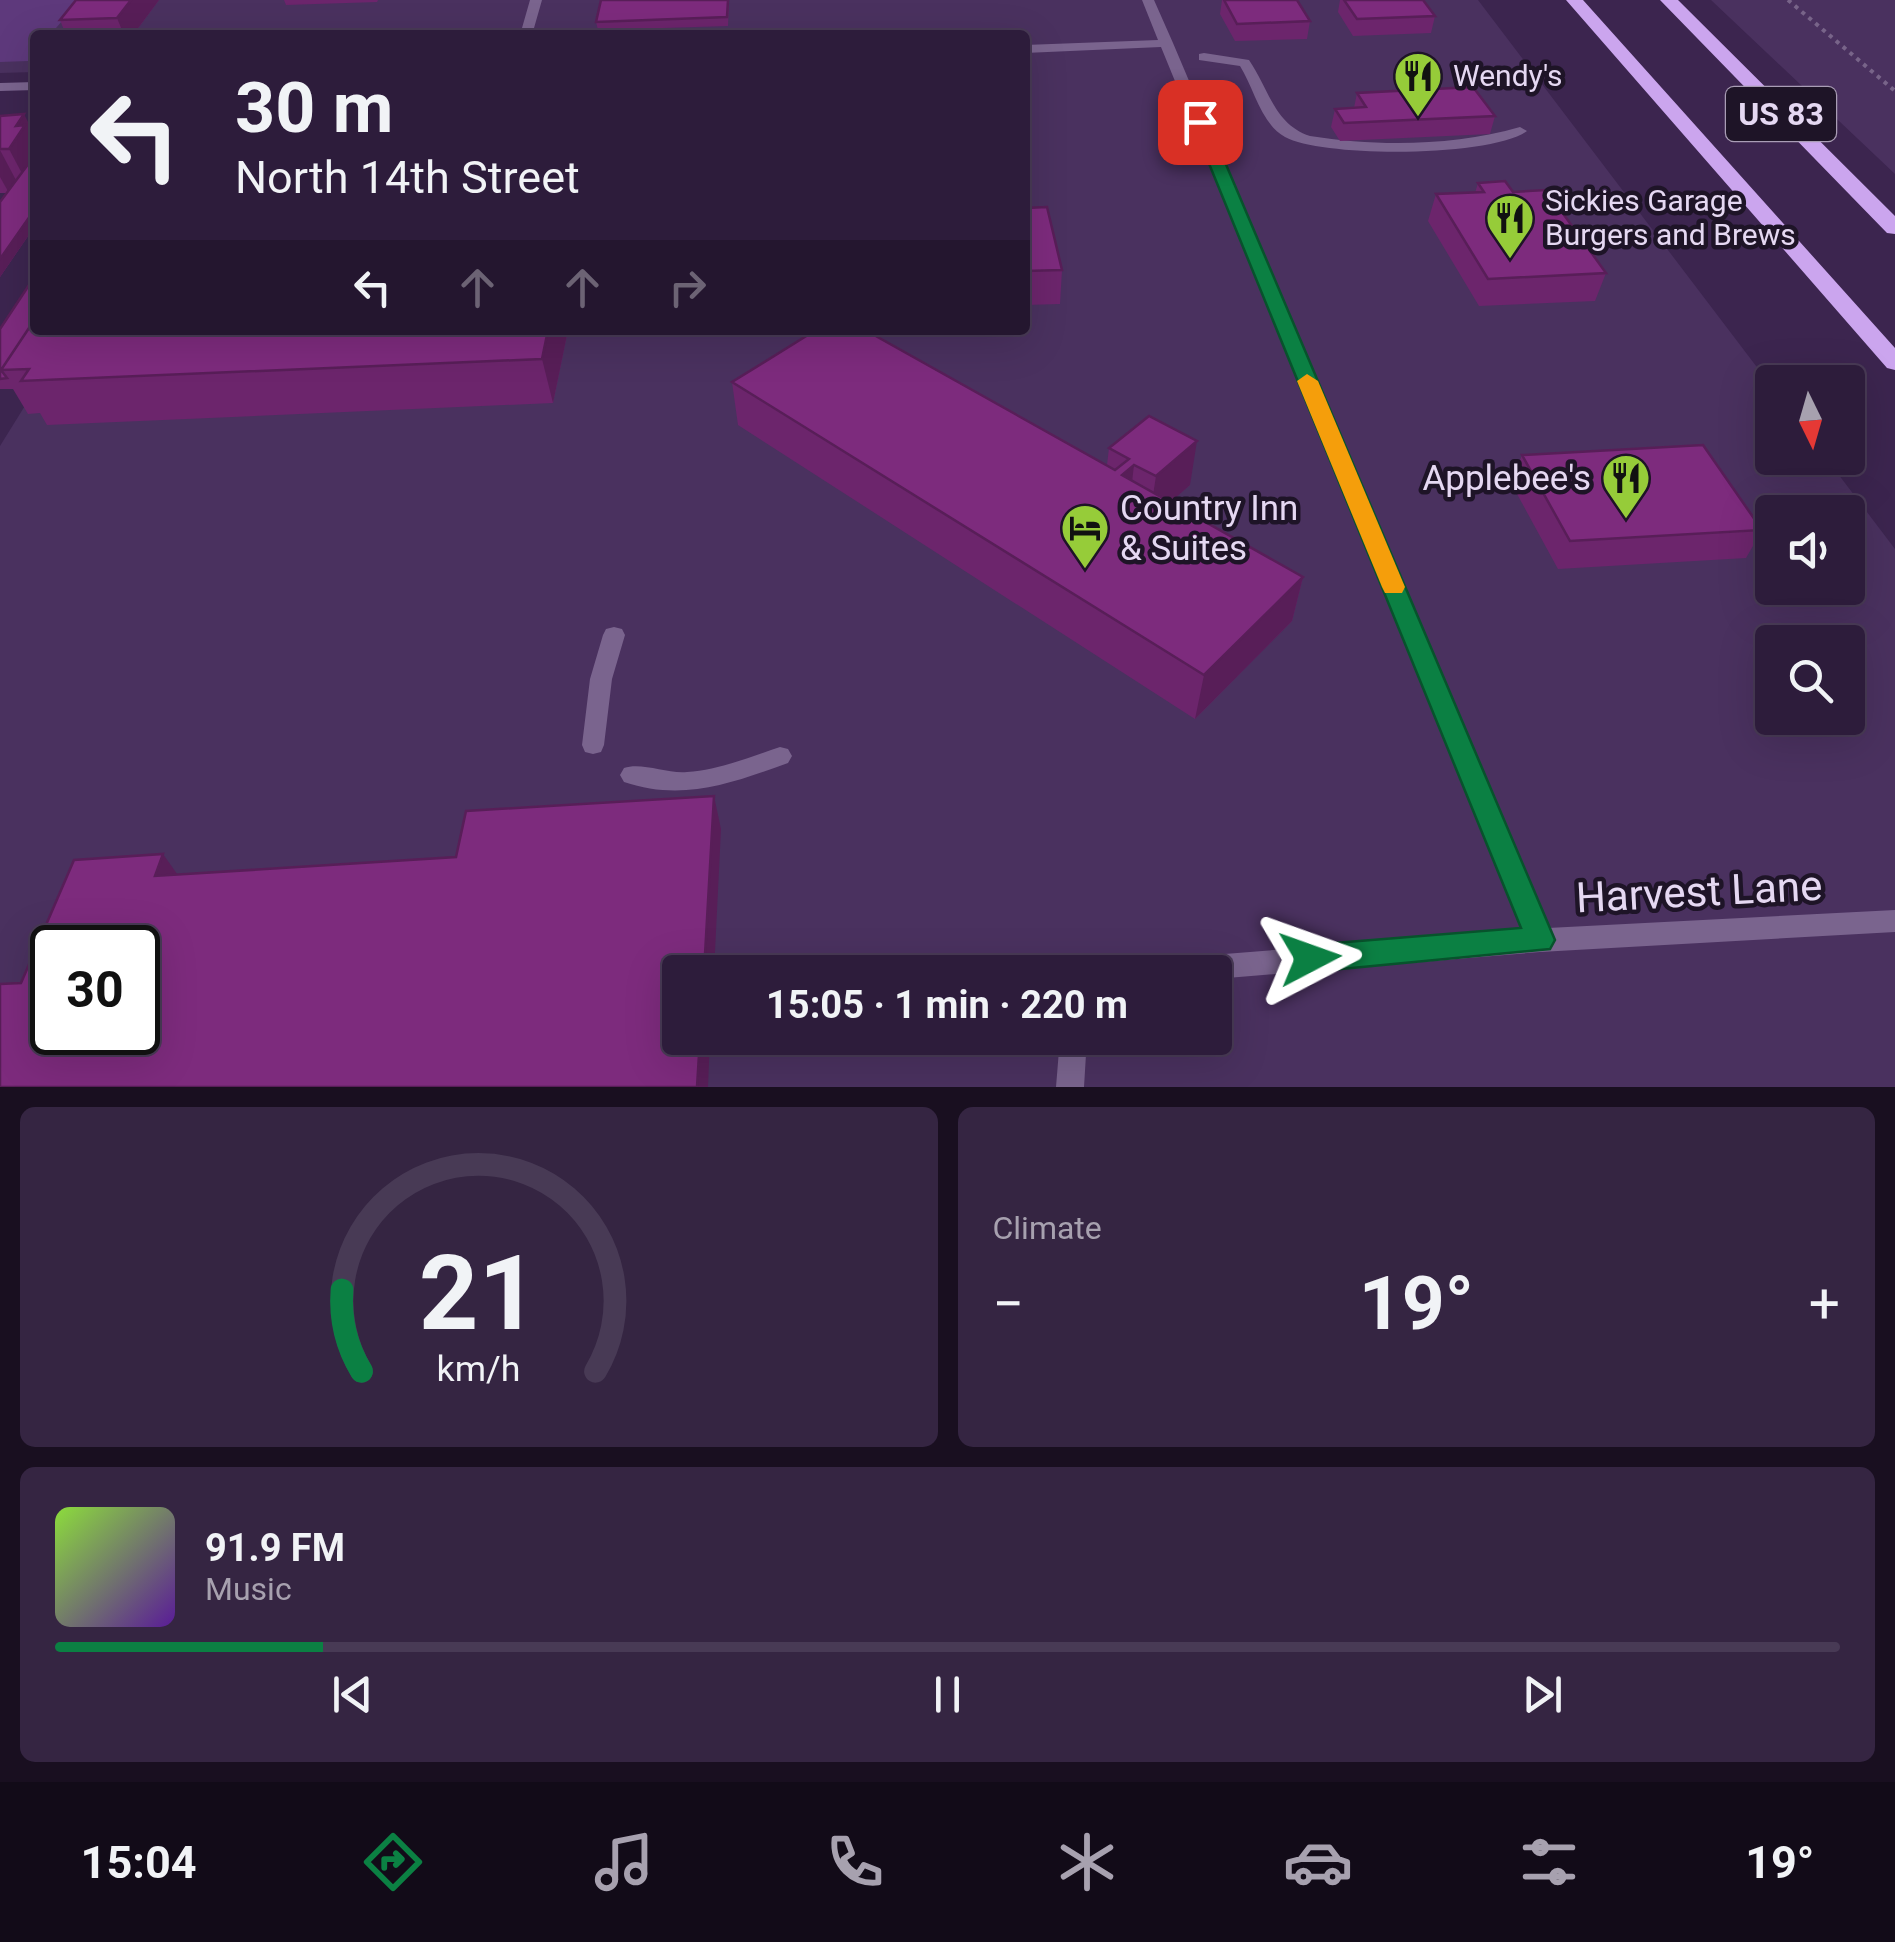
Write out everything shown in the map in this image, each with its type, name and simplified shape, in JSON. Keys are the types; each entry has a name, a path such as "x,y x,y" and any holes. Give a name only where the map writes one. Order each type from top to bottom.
{"highway":[{"name":"US 83","path":"1574,0 1895,364"},
{"name":"US 83","path":"1668,0 1895,228"}],"street":[{"path":"527,30 536,0"},
{"path":"1148,0 1540,940"},
{"path":"1030,49 1167,44"},
{"path":"1204,56 1244,64 1280,126 1294,137 1318,144 1346,147 1484,142 1520,131"},
{"path":"0,87 30,86"},
{"path":"593,744 601,680 614,635"},
{"path":"632,776 660,785 708,780 780,756"},
{"name":"Harvest Lane","path":"1232,965 1540,940 1895,921"},
{"path":"1070,1087 1073,1055"}],"path":[{"path":"1788,0 1895,91"}],"shaded area":[{"path":"0,0 1478,0 1755,365 1755,475 1839,475 1854,495 1755,495 1755,605 1865,605 1865,509 1895,549 1895,1087 0,1087 0,446 69,335 1030,335 1030,30 30,30 30,72 0,73"},
{"path":"0,0 80,0 54,30 30,30 28,61 0,62"},
{"path":"1711,0 1895,0 1895,174"}],"building":[{"path":"76,0 131,0 117,18 60,20"},
{"path":"601,0 728,0 727,17 596,22"},
{"path":"1224,0 1297,0 1310,21 1237,24"},
{"path":"1344,0 1423,0 1435,16 1357,19"},
{"path":"1473,87 1495,116 1344,123 1335,109 1366,107 1357,93"},
{"path":"24,114 16,126 25,125 9,149 0,149 0,116"},
{"path":"30,162 30,216 0,259 0,202"},
{"path":"1505,181 1513,192 1546,190 1606,273 1488,279 1436,194 1484,192 1478,183"},
{"path":"1047,207 1062,270 1030,271 1030,208"},
{"path":"30,284 30,326 1,370 7,378 0,379 0,329"},
{"path":"30,326 30,335 547,335 542,359 21,381 29,369 1,370"},
{"name":"Country Inn & Suites","path":"808,335 874,335 1115,470 1129,459 1109,448 1149,416 1197,441 1156,476 1134,465 1122,475 1303,577 1204,675 732,382"},
{"path":"1703,445 1755,520 1755,530 1570,541 1522,455"},
{"path":"714,796 705,955 662,955 662,1055 699,1055 697,1087 0,1087 0,984 21,983 30,962 30,1055 160,1055 160,925 46,925 74,860 163,854 155,876 456,857 466,811"}],"slow traffic":[{"path":"1307,381 1393,587"}],"place":[{"name":"Wendy's","path":"1418,118"},
{"name":"Sickies Garage Burgers and Brews","path":"1510,260"},
{"name":"Applebee's","path":"1626,520"},
{"name":"Country Inn & Suites","path":"1085,570"}],"route":[{"path":"1200,122 1540,940 1310,958"}]}
